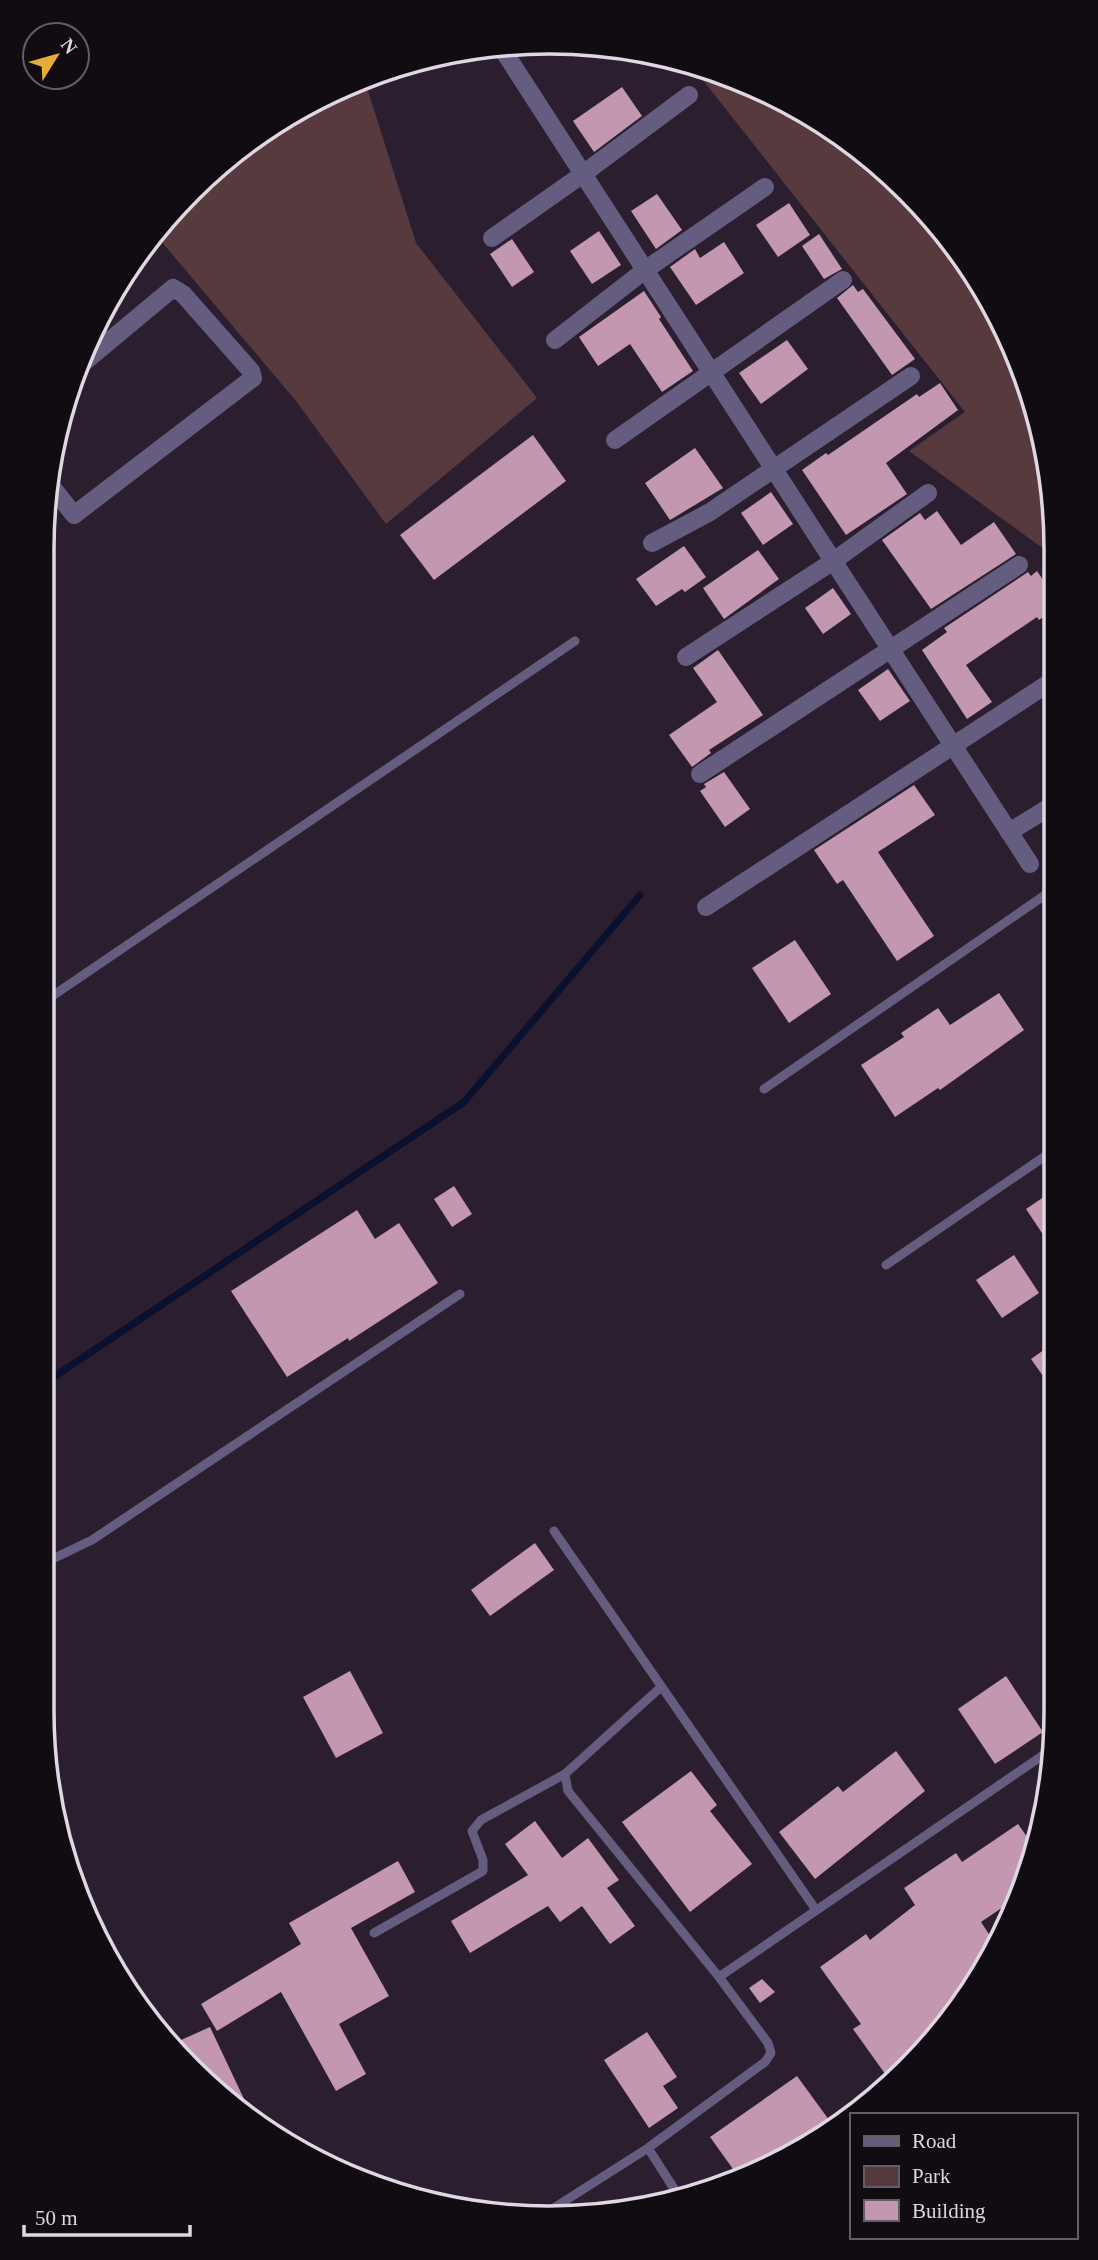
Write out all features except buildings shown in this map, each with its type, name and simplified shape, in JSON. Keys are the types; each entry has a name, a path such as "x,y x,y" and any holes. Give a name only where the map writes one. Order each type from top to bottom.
{"street":[{"path":"507,56 832,562 891,649 951,747 1030,864"},
{"path":"492,238 689,95"},
{"path":"555,340 645,270 765,187"},
{"path":"615,440 842,280"},
{"path":"57,494 74,514 253,378 251,371 183,294 173,288 95,353"},
{"path":"652,543 710,512 911,376"},
{"path":"685,657 832,562 928,493"},
{"path":"700,774 1019,565"},
{"path":"706,907 1044,686"},
{"path":"1009,832 1044,811"}],"lane":[{"path":"54,995 575,641"},
{"path":"764,1089 1044,896"},
{"path":"886,1265 1044,1157"},
{"path":"54,1558 92,1539 460,1294"},
{"path":"554,1531 816,1910"},
{"path":"374,1933 482,1871 483,1860 472,1831 481,1820 565,1774 662,1687"},
{"path":"719,1977 1042,1756"},
{"path":"557,2206 648,2148 765,2062 771,2053 768,2043 719,1977 568,1791 565,1774"},
{"path":"648,2148 675,2190"}],"green space":[{"path":"702,79 768,105 850,156 899,199 942,248 993,330 1017,390 1027,421 1040,484 1044,549 909,451 965,412"},
{"path":"368,89 416,243 537,398 386,524 296,401 161,242 199,199 248,156 330,105"}],"waterway":[{"path":"54,1377 464,1102 640,895"}]}
